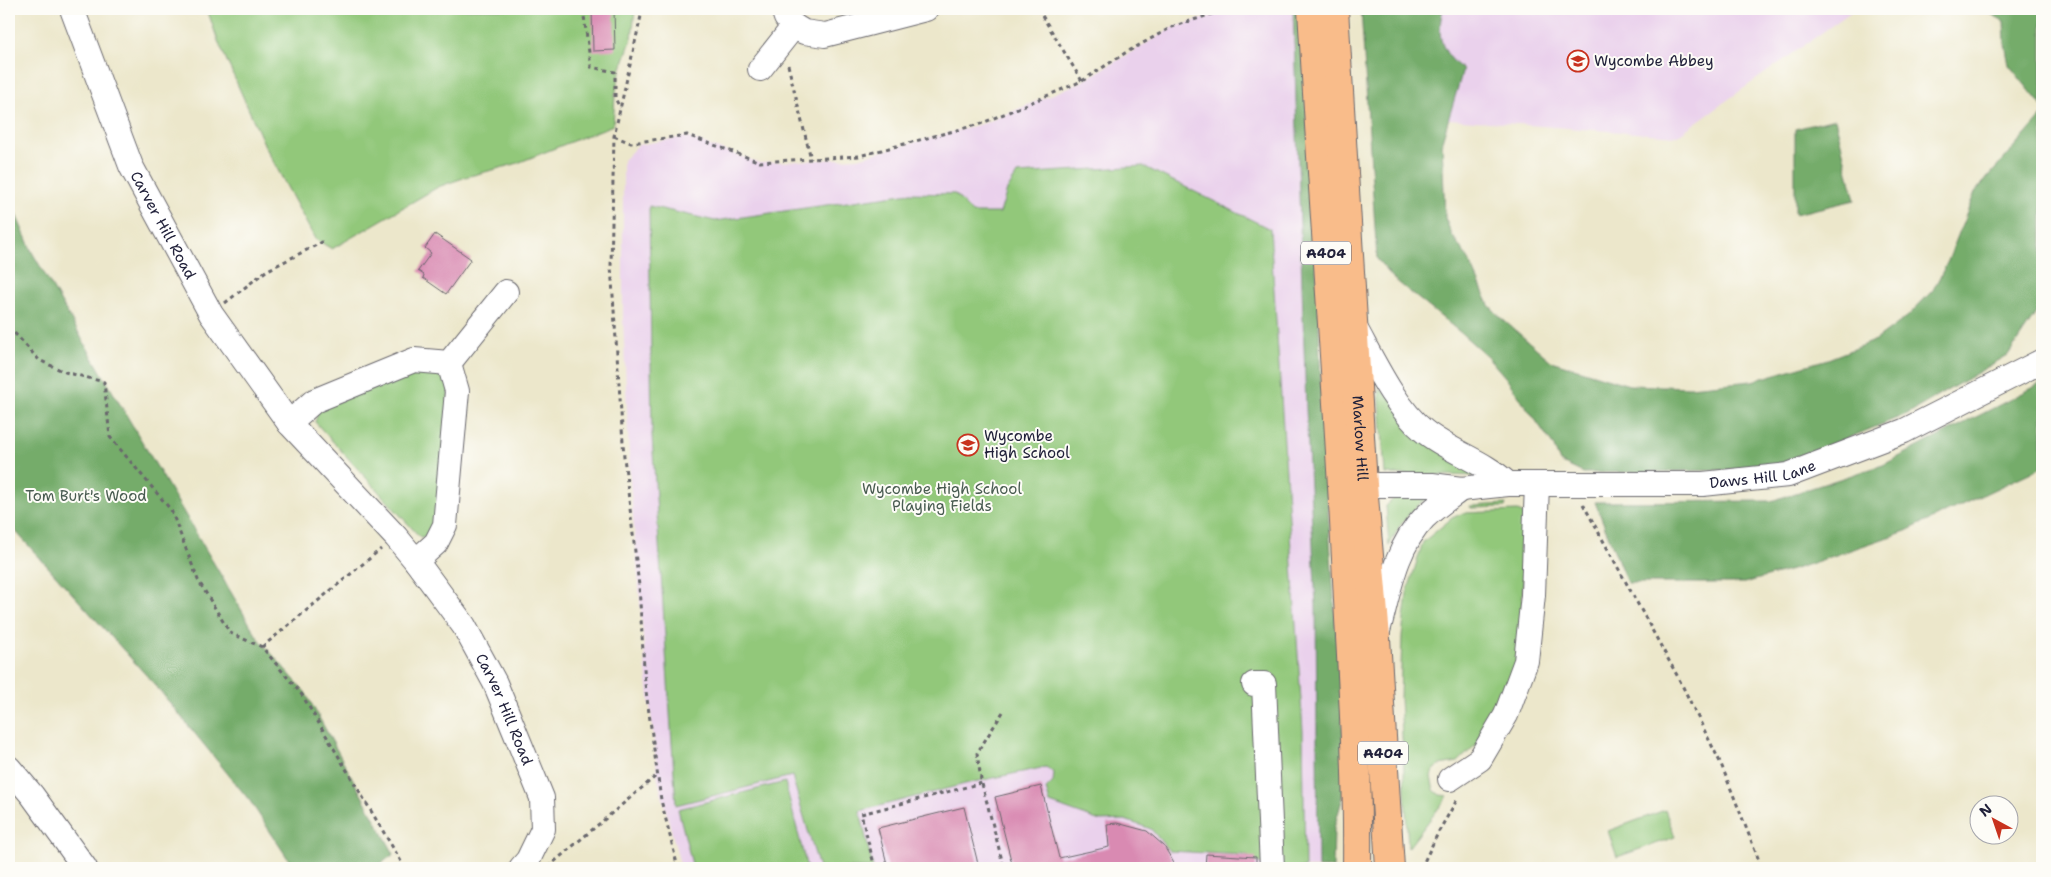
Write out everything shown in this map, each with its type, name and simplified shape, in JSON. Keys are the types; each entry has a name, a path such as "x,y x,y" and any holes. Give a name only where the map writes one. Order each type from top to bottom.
{"main road":[{"name":"Marlow Hill","path":"1312,9 1324,218 1353,491 1376,638 1390,868"},
{"name":"Marlow Hill","path":"1334,9 1354,326 1353,491 1358,803 1357,868"}],"street":[{"name":"Carver Hill Road","path":"72,9 131,166 211,314 289,423 396,537 416,561 464,626 495,683 542,798 543,829 534,866"},
{"path":"760,69 786,25 804,32 825,35 926,9"},
{"path":"449,363 506,292"},
{"path":"1354,326 1391,391 1422,430 1497,474 1508,484"},
{"path":"289,423 314,400 414,360 449,363"},
{"name":"Daws Hill Lane","path":"1353,491 1432,485 1461,489 1508,484 1703,484 1788,475 1904,431 2042,361"},
{"path":"416,561 436,543 445,525 457,391 449,363"},
{"path":"1456,785 1480,759 1506,715 1526,661 1533,595 1537,484"},
{"path":"1376,638 1398,558 1408,536 1425,517 1461,489"},
{"path":"1254,684 1264,684 1272,868"},
{"path":"9,768 32,795 85,868"}],"path":[{"path":"582,9 591,67 615,72 615,98 621,108"},
{"path":"639,9 641,16 614,136 611,266 624,457 639,586 644,684 656,775 678,868"},
{"path":"1038,9 1082,81"},
{"path":"614,136 631,143 687,135 760,162 859,156 980,124 1082,81 1125,53 1172,27 1227,9"},
{"path":"786,25 811,159"},
{"path":"211,314 266,270 326,240"},
{"path":"9,327 39,360 65,372 104,382 110,437 171,510 198,580 230,633 262,647 302,695 405,868"},
{"path":"1572,484 1683,687 1721,764 1762,868"},
{"path":"262,647 396,537"},
{"path":"1003,712 977,753 982,783 1004,868"},
{"path":"534,866 656,775"},
{"path":"875,868 861,814 982,783"},
{"path":"1421,868 1439,831 1456,785"}],"shaded area":[{"name":"Wycombe High School Playing Fields","path":"1234,9 1293,9 1306,409 1316,606 1318,868 681,868 658,780 645,661 630,480 623,318 623,160 638,145 685,137 760,163 858,158 985,123 1081,82 1172,28"},
{"name":"Wycombe Abbey","path":"1369,9 1855,9 1677,136 1380,114"}],"green space":[{"path":"207,9 635,10 632,38 621,68 615,96 613,125 515,164 466,177 438,187 332,249 315,239 265,146 218,41"},
{"path":"1293,9 1300,9 1318,296 1322,422 1343,732 1344,793 1334,828 1333,868 1318,868 1316,606 1306,409"},
{"path":"1361,9 1443,9 1440,28 1442,43 1450,57 1463,70 1442,141 1445,218 1452,235 1469,260 1489,305 1501,318 1551,361 1629,385 1690,387 1752,381 1828,359 1876,340 1907,317 1933,290 1948,261 1975,192 2042,116 2042,304 2008,355 1907,414 1772,469 1583,473 1560,462 1553,445 1506,378 1487,356 1394,279 1377,259"},
{"path":"1981,9 2042,9 2042,106 2009,65 2005,44 2004,21"},
{"path":"1835,119 1855,200 1795,214 1795,129"},
{"name":"Wycombe High School Playing Fields","path":"1143,166 1270,229 1303,731 1305,868 1269,868 1245,855 1169,851 1151,829 1125,820 1100,821 1050,803 1046,789 1053,782 1054,773 1046,767 969,783 860,811 873,868 819,868 792,776 676,805 652,436 649,206 715,221 910,193 955,194 972,213 1000,213 1007,190 1017,174"},
{"name":"Tom Burt's Wood","path":"9,198 32,252 111,389 258,638 305,692 394,854 375,868 294,868 250,801 156,686 9,524"},
{"path":"426,367 438,374 449,385 439,522 427,537 420,537 315,422 319,409"},
{"path":"2042,383 2042,467 1906,531 1792,570 1744,583 1627,583 1595,502 1771,501 1883,465"},
{"path":"1379,388 1485,476 1385,474"},
{"path":"1402,494 1429,496 1411,512 1399,527 1389,546 1386,506"},
{"path":"1506,504 1505,507 1471,508 1470,506"},
{"path":"1518,511 1526,515 1520,656 1486,735 1458,762 1439,765 1433,770 1431,777 1434,790 1440,795 1448,796 1408,848 1400,698 1402,636 1407,593 1423,542 1452,518 1463,513"},
{"path":"785,782 807,868 693,868 678,809"},
{"path":"1665,810 1675,837 1617,857 1608,831"}],"building":[{"path":"592,9 614,9 615,50 593,51"},
{"path":"435,234 471,259 446,294 423,278 424,275 418,271 431,253 425,248"},
{"path":"1041,786 1059,858 1109,847 1107,824 1117,823 1147,831 1164,846 1175,865 1166,868 1013,868 995,797"},
{"path":"964,807 979,868 888,868 878,828"},
{"path":"1206,854 1256,857 1256,868 1205,868"}],"place":[{"name":"Wycombe Abbey","path":"1578,61"},
{"name":"Wycombe High School","path":"968,445"}]}
